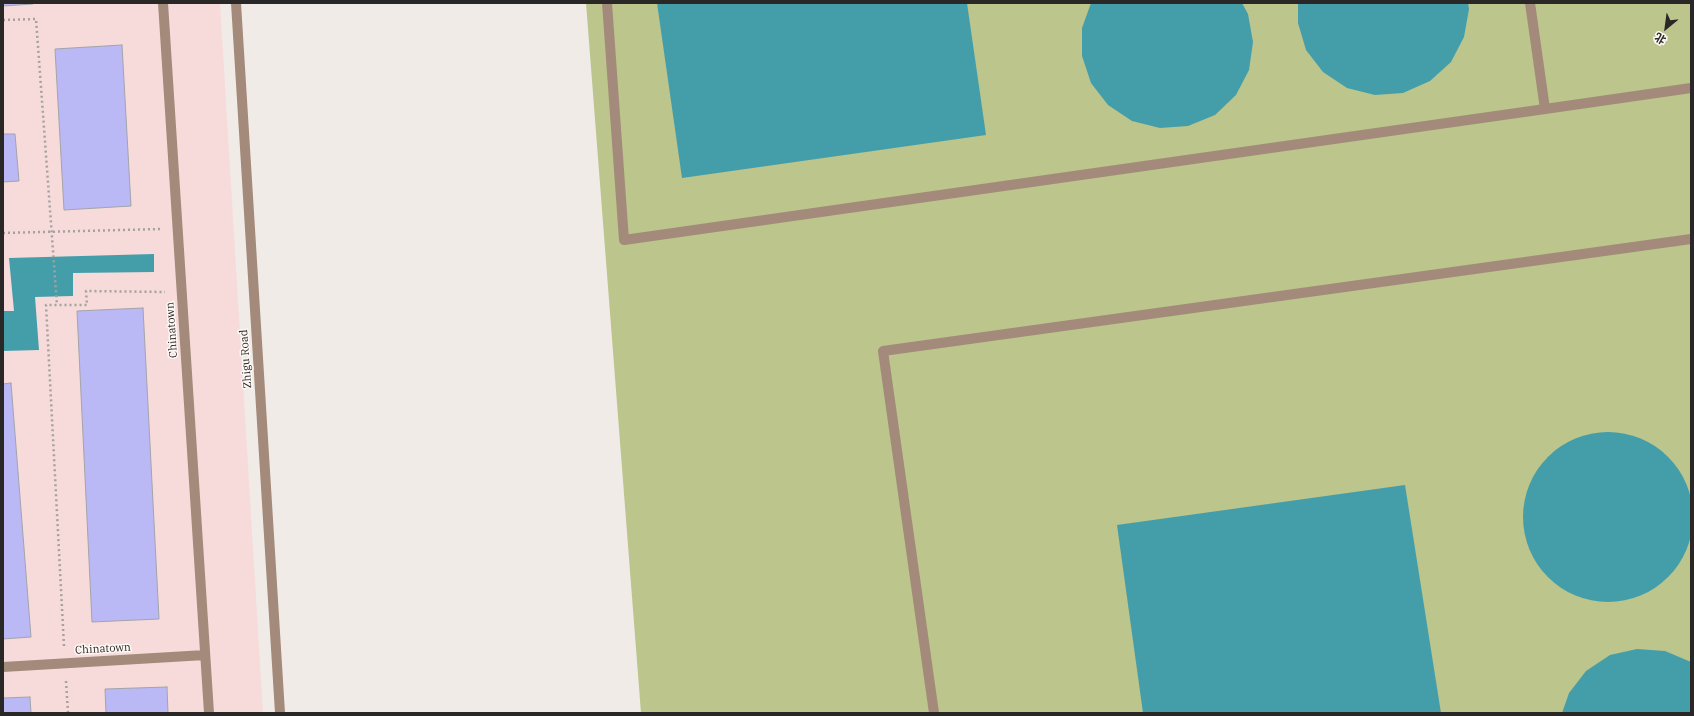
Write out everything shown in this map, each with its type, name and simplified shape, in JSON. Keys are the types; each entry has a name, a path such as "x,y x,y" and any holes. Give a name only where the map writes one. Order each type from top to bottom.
{"street":[{"name":"Chinatown","path":"163,3 209,713"},
{"name":"Zhigu Road","path":"236,3 280,713"},
{"path":"607,3 624,240 1691,88"},
{"path":"1530,3 1545,109"},
{"path":"934,713 883,351 1691,239"},
{"name":"Chinatown","path":"3,667 205,656"}],"path":[{"path":"3,20 36,19 57,305"},
{"path":"3,233 177,228"},
{"path":"68,713 46,305 87,305 86,291 181,292"}],"shaded area":[{"path":"3,3 220,3 263,713 3,713"}],"green space":[{"path":"586,3 1691,3 1691,713 641,713"}],"water":[{"path":"657,3 967,3 986,135 682,178"},
{"path":"1091,3 1242,3 1248,14 1253,42 1249,70 1236,95 1215,115 1188,126 1160,128 1132,121 1108,105 1091,83 1082,56 1082,28"},
{"path":"1298,3 1468,3 1469,9 1464,37 1451,62 1430,81 1403,93 1375,95 1347,88 1323,72 1306,50 1298,23"},
{"path":"154,254 154,272 73,273 73,296 35,297 39,350 3,351 3,311 14,311 9,258"},
{"path":"1600,432 1616,432 1641,438 1662,451 1674,463 1687,484 1690,492 1693,517 1692,534 1687,550 1674,571 1662,583 1641,596 1633,599 1616,602 1600,602 1575,596 1554,583 1542,571 1529,550 1526,542 1523,525 1523,509 1529,484 1542,463 1554,451 1575,438 1583,435"},
{"path":"1405,485 1441,713 1143,713 1117,525"},
{"path":"1637,649 1665,651 1691,662 1691,713 1562,713 1569,693 1586,671 1610,655"}],"building":[{"path":"3,3 33,3 33,4 3,6"},
{"path":"122,45 131,206 64,210 55,49"},
{"path":"3,134 15,134 19,181 3,182"},
{"path":"143,308 159,619 92,622 77,311"},
{"path":"11,383 31,637 3,639 3,384"},
{"path":"167,687 168,713 106,713 105,689"},
{"path":"30,697 31,713 3,713 3,698"}]}
